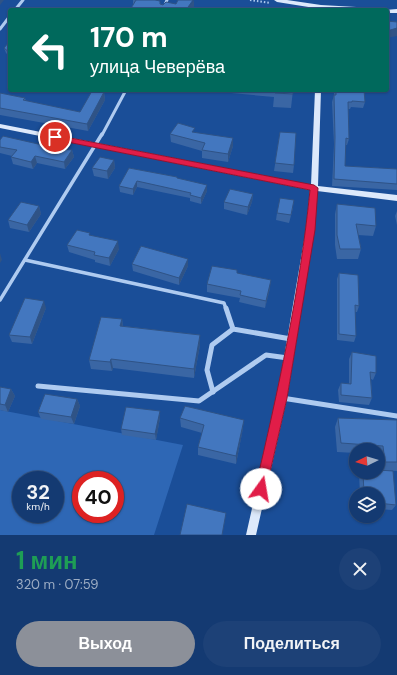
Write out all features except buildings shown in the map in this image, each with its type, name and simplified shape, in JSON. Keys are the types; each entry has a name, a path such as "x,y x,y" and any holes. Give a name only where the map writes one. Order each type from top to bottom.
{"street":[{"path":"17,8 23,0"},
{"path":"277,0 348,8"},
{"path":"0,29 8,19"},
{"path":"0,300 96,146 125,92"},
{"path":"251,535 282,398 310,230 314,188 318,92"},
{"path":"0,126 314,188 397,198"},
{"path":"25,260 224,303 233,329"},
{"path":"213,392 207,370 212,345 233,329 292,339"},
{"path":"38,386 199,401 266,356 289,358"},
{"path":"282,398 397,416"}],"shaded area":[{"path":"0,410 183,445 154,535 0,535"}],"route":[{"path":"55,137 314,188 310,230 282,398 261,489"}]}
